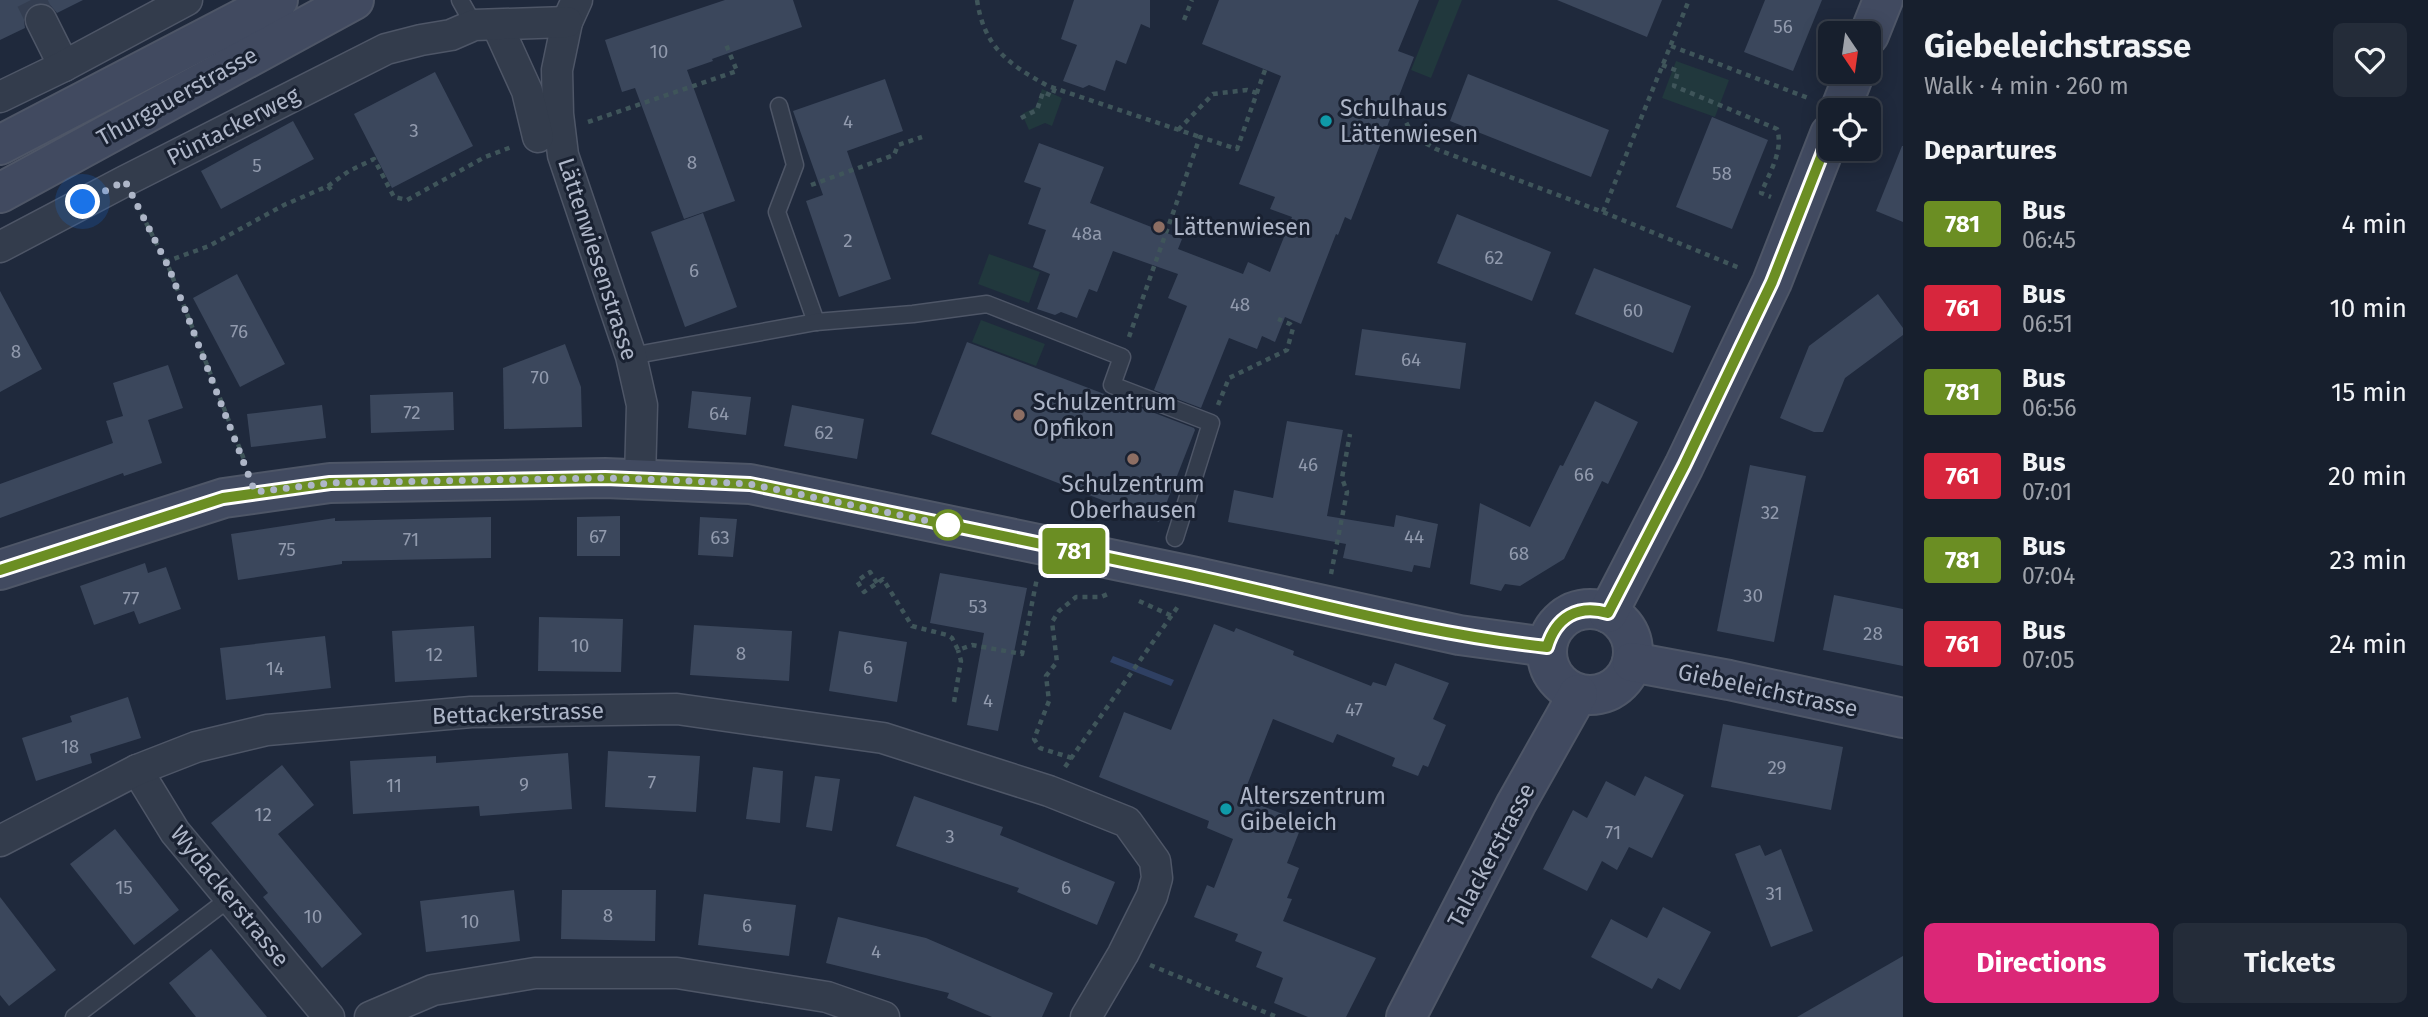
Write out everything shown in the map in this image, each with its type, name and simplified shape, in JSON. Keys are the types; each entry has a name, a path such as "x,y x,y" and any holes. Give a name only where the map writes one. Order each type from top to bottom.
{"street":[{"path":"0,97 187,0"},
{"name":"Thurgauerstrasse","path":"0,145 278,0"},
{"name":"Thurgauerstrasse","path":"0,193 354,0"},
{"path":"1875,21 1883,0"},
{"name":"Püntackerweg","path":"0,247 386,49 451,35 474,15 572,11"},
{"name":"Lättenwiesenstrasse","path":"572,11 557,70 558,114 563,155 631,356 642,405 640,479"},
{"path":"474,15 527,91 538,137"},
{"path":"41,20 64,66"},
{"path":"1832,98 1844,84"},
{"path":"1608,613 1684,466 1772,282 1819,161"},
{"path":"0,570 223,498 255,492 343,483 501,478 640,479 750,484 1459,635 1547,647"},
{"path":"1595,609 1608,613 1626,628 1631,639 1632,662 1627,675 1618,685 1592,696 1578,694 1564,687 1554,676 1548,662 1547,647 1551,634 1569,615 1582,610 1595,609"},
{"name":"Giebeleichstrasse","path":"1632,662 1903,718"},
{"name":"Talackerstrasse","path":"1406,1017 1516,804 1578,694"},
{"name":"Bettackerstrasse","path":"0,841 137,770 196,747 267,730 471,712 677,709 883,738 1049,791 1127,822 1155,861 1157,878 1152,896 1123,954 1086,1017"},
{"name":"Wydackerstrasse","path":"137,770 175,832 329,1017"},
{"path":"370,1017 433,990 536,974 677,973 827,998 884,1017"}],"lane":[{"path":"779,106 795,165 777,212 816,322"},
{"path":"631,356 816,322 913,314 987,304 1122,357 1112,385 1211,423 1175,538"},
{"path":"74,1017 230,898"}],"path":[{"path":"977,0 980,21 993,45 1029,75 1055,88 1237,149 1265,70"},
{"path":"1184,20 1192,0"},
{"path":"1603,212 1689,0"},
{"path":"575,126 737,71 726,42"},
{"path":"1671,46 1818,102"},
{"path":"1662,65 1678,71 1674,86 1777,129 1780,139 1778,149 1760,193 1773,198"},
{"path":"1021,118 1037,110 1042,92 1052,96 1055,88"},
{"path":"1178,130 1213,94 1247,90 1257,93"},
{"path":"1395,107 1413,136 1436,149 1603,212 1748,272"},
{"path":"790,179 806,186 894,156 898,145 922,136"},
{"path":"165,261 209,246 284,205 328,186 349,171 374,159 394,197 407,200 485,158 538,137"},
{"path":"1122,357 1200,137"},
{"path":"125,181 165,261 255,492"},
{"path":"328,186 333,192"},
{"path":"1229,378 1285,352 1293,328 1278,319"},
{"path":"1329,584 1347,492 1342,478 1350,434"},
{"path":"877,583 870,572 857,581 864,592 883,579 912,626 952,638 961,662 954,702"},
{"path":"958,650 972,645 1022,654 1037,576"},
{"path":"1072,758 1040,748 1034,739 1049,701 1046,676 1057,662 1052,622 1059,611 1076,597 1101,597 1114,589"},
{"path":"1137,600 1172,616"},
{"path":"1049,791 1183,600"},
{"path":"1123,954 1277,1017"}],"green space":[{"path":"1439,0 1462,0 1431,78 1411,70"},
{"path":"1676,61 1729,80 1715,117 1662,98"},
{"path":"1042,89 1062,98 1052,126 1045,123 1029,130 1022,114 1036,107"},
{"path":"989,254 1040,272 1029,303 978,284"},
{"path":"981,320 1045,344 1036,366 972,342"}],"water":[{"path":"1113,656 1174,680 1171,686 1110,662"}],"building":[{"path":"0,0 83,0 57,13 50,5 34,4 26,11 25,28 0,40"},
{"path":"725,0 793,0 802,27 687,70 735,201 684,219 635,88 622,92 605,40"},
{"path":"1074,0 1150,0 1150,28 1141,24 1126,64 1116,60 1105,91 1089,85 1083,88 1063,81 1077,45 1061,39"},
{"path":"1219,0 1419,0 1398,51 1414,57 1351,220 1345,217 1338,235 1336,234 1301,324 1285,317 1275,342 1262,336 1257,349 1229,338 1201,408 1154,390 1187,306 1168,298 1178,274 1113,251 1097,292 1089,289 1077,318 1061,312 1055,315 1037,309 1050,274 1033,267 1046,230 1028,224 1041,188 1024,182 1039,143 1104,167 1090,203 1182,239 1178,249 1243,274 1248,262 1270,272 1292,217 1270,209 1275,197 1239,184 1281,76 1202,44"},
{"path":"1557,0 1662,0 1647,37"},
{"path":"1765,0 1822,0 1793,71 1744,52"},
{"path":"435,72 473,146 392,188 354,114"},
{"path":"1468,74 1609,130 1591,177 1450,121"},
{"path":"885,79 903,131 847,151 891,279 839,297 806,201 823,195 793,111"},
{"path":"1712,117 1768,140 1732,229 1676,207"},
{"path":"293,121 314,159 221,209 201,171"},
{"path":"1903,146 1903,222 1876,211"},
{"path":"703,213 737,307 685,327 651,232"},
{"path":"1457,214 1551,252 1532,301 1437,263"},
{"path":"1594,268 1691,306 1673,353 1575,314"},
{"path":"237,274 285,364 240,387 193,298"},
{"path":"0,291 42,369 0,392"},
{"path":"1878,294 1903,328 1903,335 1845,378 1823,432 1814,432 1780,418 1809,346"},
{"path":"1362,329 1466,343 1460,389 1355,375"},
{"name":"Schulzentrum Opfikon","path":"967,342 1194,428 1159,522 931,434"},
{"path":"565,344 581,387 582,427 504,429 503,368"},
{"path":"168,365 183,408 148,420 162,463 124,476 123,473 0,518 0,484 113,443 106,421 123,416 113,383"},
{"path":"692,391 751,397 746,435 688,428"},
{"path":"453,392 454,430 371,433 370,395"},
{"path":"1595,401 1638,422 1608,484 1602,481 1564,559 1520,586 1505,584 1501,591 1470,584 1480,503 1530,527"},
{"path":"322,405 326,438 251,447 247,414"},
{"path":"792,405 864,419 857,459 784,446"},
{"path":"1287,421 1343,430 1327,516 1394,527 1396,515 1438,524 1430,568 1414,565 1412,572 1343,558 1346,544 1228,522 1234,490 1273,498"},
{"path":"1750,465 1806,476 1774,642 1717,631"},
{"path":"620,516 620,556 577,556 577,517"},
{"path":"491,517 491,558 342,561 342,564 238,580 231,534 335,518 335,521"},
{"path":"700,517 737,519 733,557 698,555"},
{"path":"145,563 148,573 166,567 181,609 139,624 134,611 94,625 80,586"},
{"path":"940,573 1027,588 998,731 967,725 984,633 930,623"},
{"path":"1834,595 1903,609 1903,666 1823,650"},
{"path":"539,617 623,619 621,672 538,671"},
{"name":"Alterszentrum Gibeleich","path":"1214,624 1234,632 1236,628 1294,651 1293,655 1371,686 1373,682 1386,686 1395,663 1449,683 1433,719 1446,725 1428,767 1423,765 1418,776 1392,766 1395,758 1337,734 1333,743 1273,719 1242,798 1303,822 1287,863 1299,868 1287,898 1292,899 1283,921 1376,958 1346,1017 1308,1017 1274,1003 1283,978 1256,967 1262,952 1235,941 1238,934 1194,917 1207,885 1214,888 1233,839 1207,828 1209,821 1099,777 1124,712 1171,730"},
{"path":"694,625 792,631 789,681 690,675"},
{"path":"474,626 477,677 395,682 392,631"},
{"path":"839,631 907,642 897,702 829,691"},
{"path":"325,636 331,688 226,700 220,648"},
{"path":"128,697 141,738 90,754 92,763 36,781 22,738 72,722 70,716"},
{"path":"1723,724 1843,747 1831,810 1711,787"},
{"path":"608,751 700,756 696,812 605,807"},
{"path":"568,753 572,809 480,816 479,806 353,814 350,761 436,756 436,763"},
{"path":"282,765 314,805 278,834 362,934 322,968 263,897 268,893 211,823"},
{"path":"753,767 783,771 780,823 746,819"},
{"path":"815,776 840,779 832,831 806,827"},
{"path":"1645,776 1684,795 1652,858 1629,847 1617,870 1602,861 1587,891 1543,869 1573,810 1587,818 1606,781 1635,796"},
{"path":"914,796 1003,827 1000,835 1115,882 1097,925 1017,892 1019,888 896,846"},
{"path":"115,829 179,910 134,945 70,864"},
{"path":"1760,845 1765,856 1781,849 1813,931 1771,947 1735,854"},
{"path":"514,890 520,941 426,952 420,901"},
{"path":"562,890 656,890 655,941 561,939"},
{"path":"704,894 796,905 789,956 698,945"},
{"path":"0,897 56,970 9,1006 0,995"},
{"path":"1663,907 1711,932 1680,990 1658,978 1652,989 1591,957 1611,919 1647,938"},
{"path":"838,917 926,938 1053,993 1042,1017 992,1017 947,998 949,993 826,963"},
{"path":"211,949 267,1017 196,1017 169,983"},
{"path":"1903,956 1903,1017 1797,1017"}],"tunnel":[{"path":"31,0 41,20"}],"bus line":[{"name":"781","path":"0,570 223,498 255,492 330,483 501,478 723,482 750,484 942,523 1459,635 1547,647 1551,634 1569,615 1595,609 1608,613 1684,466 1772,282 1819,161"}],"place":[{"name":"Schulhaus Lättenwiesen","path":"1326,121"},
{"name":"Lättenwiesen","path":"1159,227"},
{"name":"Schulzentrum Opfikon","path":"1019,415"},
{"name":"Schulzentrum Oberhausen","path":"1133,459"},
{"name":"Alterszentrum Gibeleich","path":"1226,809"}],"route":[{"path":"83,202 125,181 169,268 255,492 330,483 501,478 668,480 750,484 948,525"}]}
